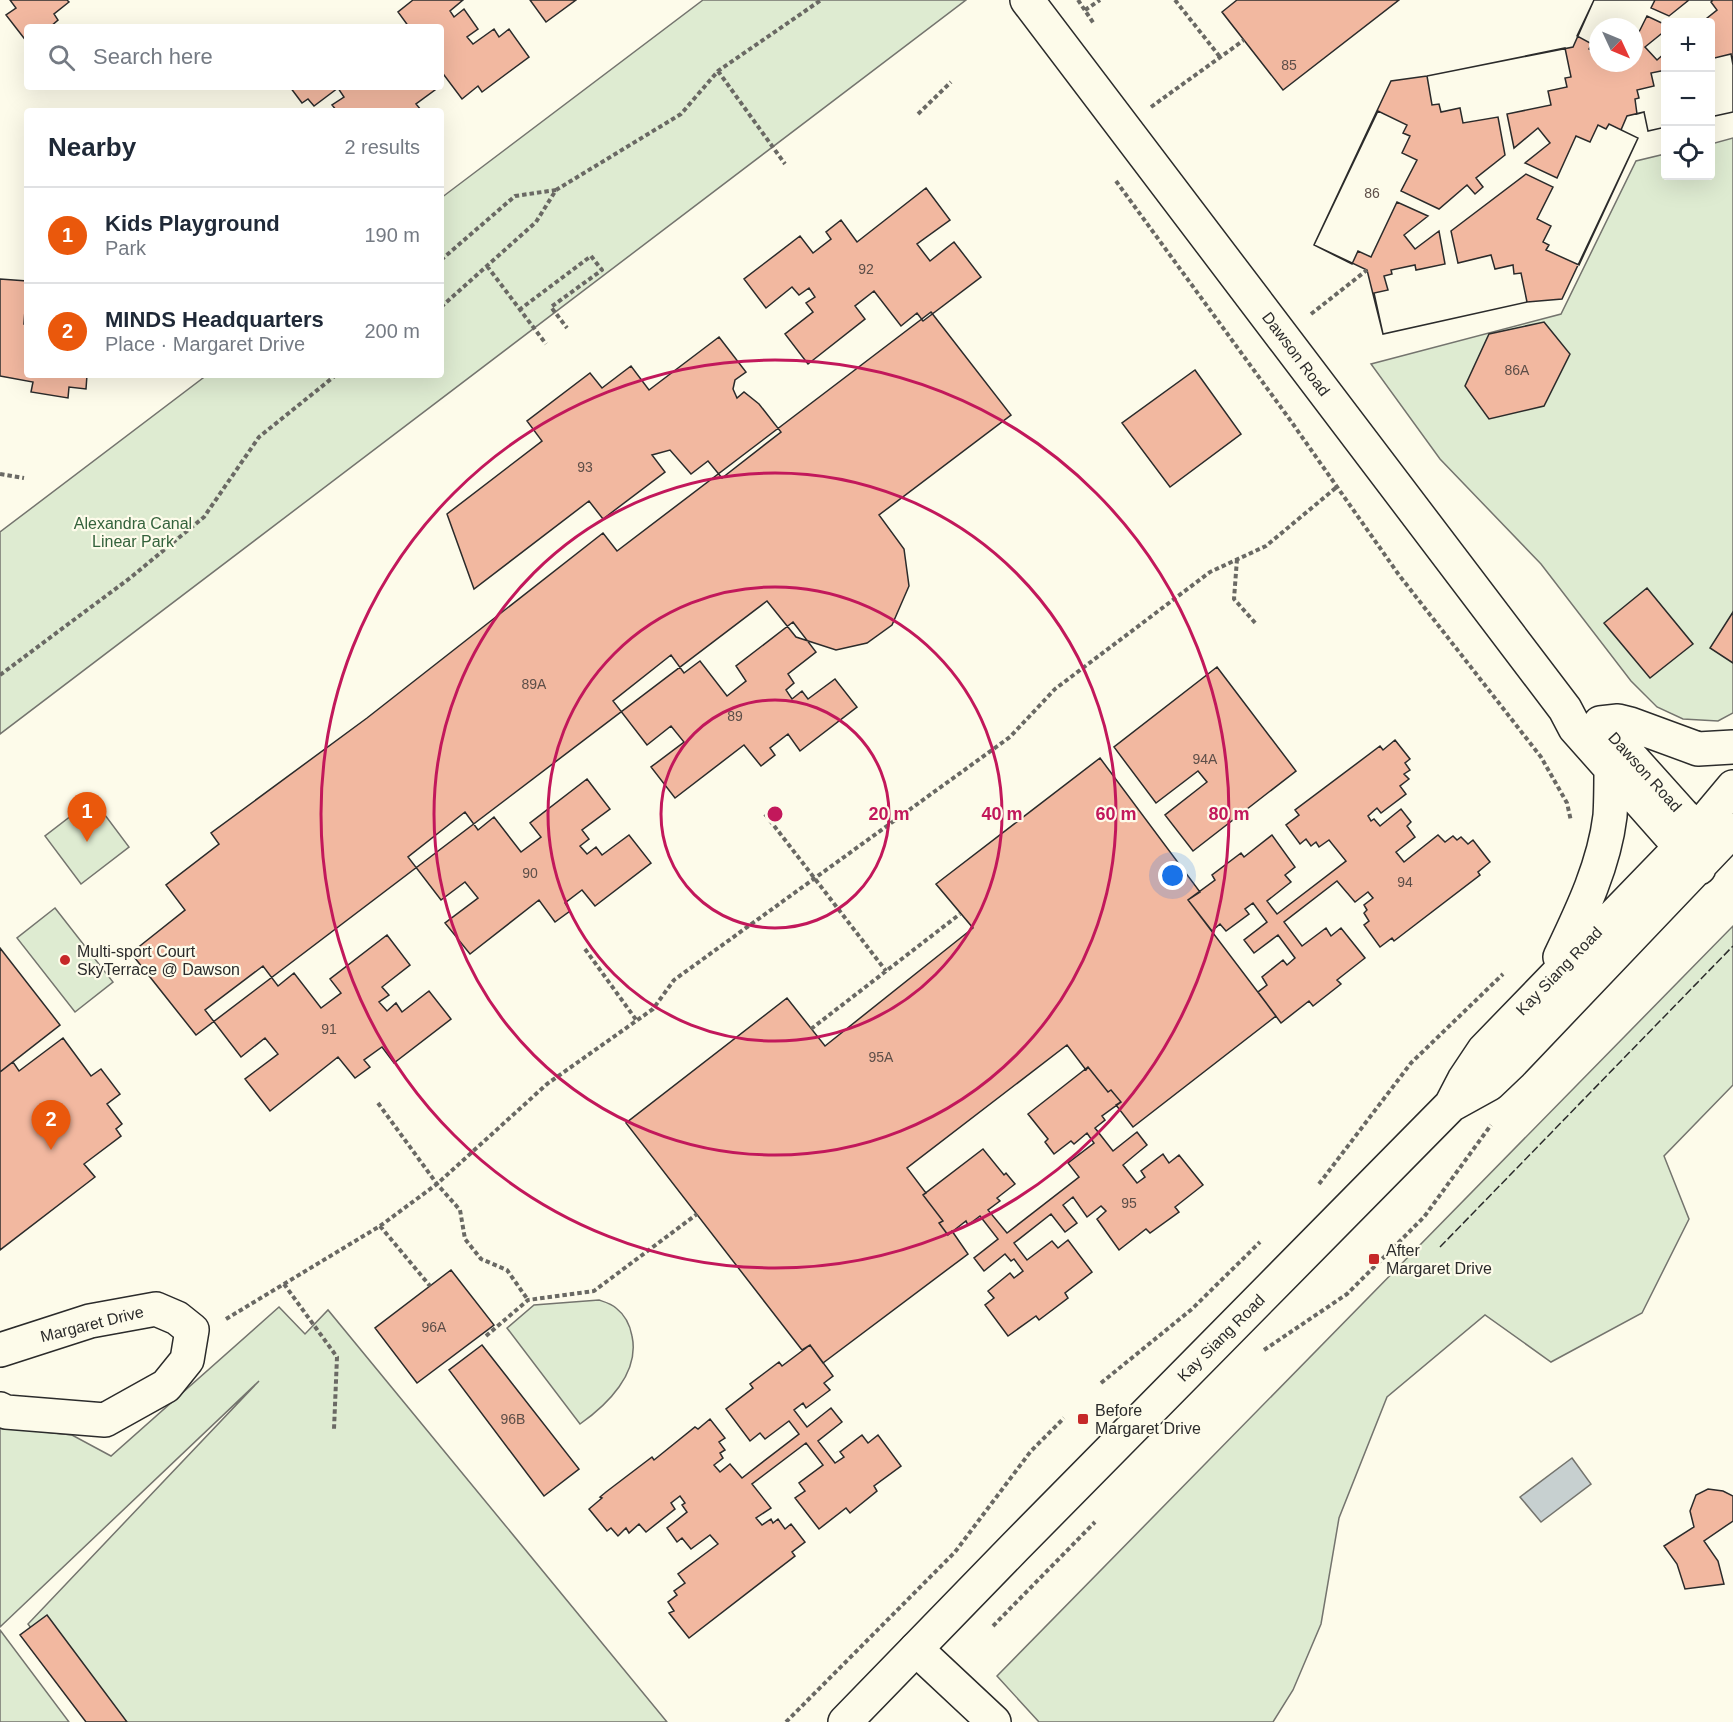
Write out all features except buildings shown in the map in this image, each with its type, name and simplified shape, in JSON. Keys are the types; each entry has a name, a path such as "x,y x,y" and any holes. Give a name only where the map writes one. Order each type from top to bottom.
{"street":[{"name":"Dawson Road","path":"1027,0 1565,709 1575,728 1611,769 1705,845"},
{"name":"Dawson Road","path":"1565,709 1585,712 1600,723 1705,845"},
{"path":"1600,723 1618,721 1630,724 1698,749 1733,747"},
{"path":"1549,981 1585,904 1600,858 1610,817 1611,769"},
{"path":"1705,845 1733,787"},
{"name":"Kay Siang Road","path":"1451,1105 1484,1050 1549,981 1705,845"},
{"name":"Kay Siang Road","path":"845,1722 1451,1105 1489,1084 1503,1071 1705,845"},
{"name":"Margaret Drive","path":"0,1350 90,1322 156,1308 177,1318 192,1330"},
{"path":"0,1409 6,1412 105,1420 166,1386 187,1360 192,1330"},
{"path":"916,1649 994,1722"}],"path":[{"path":"444,257 515,196 556,190 681,114 718,71 821,0"},
{"path":"1085,10 1100,0"},
{"path":"1174,0 1220,57"},
{"path":"1151,108 1244,40"},
{"path":"718,71 785,164"},
{"path":"918,114 951,82"},
{"path":"1111,175 1338,486 1399,575 1540,757 1568,802 1572,824"},
{"path":"444,304 536,222 556,190"},
{"path":"519,310 591,256 602,270 551,307 567,328"},
{"path":"487,266 546,344"},
{"path":"1303,320 1367,270"},
{"path":"1,673 130,578 204,517 259,437 332,378"},
{"path":"0,474 24,478"},
{"path":"192,1330 222,1321 380,1226 437,1184 547,1084 653,1009 674,980 1010,736 1055,689 1209,572 1266,546 1338,486"},
{"path":"1237,559 1234,599 1257,625"},
{"path":"765,814 886,971"},
{"path":"812,1029 960,914"},
{"path":"585,948 637,1020"},
{"path":"1314,1190 1411,1063 1510,968"},
{"path":"378,1103 437,1184 460,1210 465,1239 481,1259 507,1270 528,1300"},
{"path":"1263,1350 1347,1294 1424,1217 1497,1119"},
{"path":"486,1336 528,1300 594,1292 697,1214"},
{"path":"380,1226 430,1286"},
{"path":"1101,1383 1192,1309 1265,1238"},
{"path":"284,1284 337,1357 334,1429"},
{"path":"786,1722 955,1552 1031,1451 1064,1419"},
{"path":"986,1633 1095,1522"}],"green space":[{"name":"Alexandra Canal Linear Park","path":"703,0 966,0 0,734 0,532 203,378 444,378 444,196"},
{"path":"1733,138 1733,713 1718,721 1683,719 1657,707 1631,681 1541,564 1440,459 1371,364 1561,314 1636,161 1661,155 1661,180 1715,180 1715,143"},
{"path":"93,799 129,847 81,884 45,836"},
{"name":"Multi-sport Court SkyTerrace @ Dawson","path":"55,908 113,982 75,1012 17,938"},
{"path":"1733,926 1733,1085 1664,1156 1689,1219 1642,1313 1551,1362 1485,1315 1387,1397 1339,1518 1321,1624 1293,1690 1273,1722 1039,1722 997,1676"},
{"path":"599,1300 614,1307 624,1317 631,1332 633,1350 631,1363 619,1387 601,1407 580,1424 507,1328 534,1305"},
{"path":"279,1307 305,1334 328,1310 667,1722 102,1722 28,1624 259,1381 0,1627 0,1427 72,1435 111,1456"},
{"path":"0,1630 69,1722 0,1722"}],"shaded area":[{"path":"1572,1458 1591,1484 1541,1522 1520,1497"}],"fence":[{"path":"1440,1247 1733,946"}],"place":[{"name":"Kids Playground","path":"87,842"},
{"name":"Multi-sport Court SkyTerrace @ Dawson","path":"65,960"},
{"name":"MINDS Headquarters","path":"51,1150"},
{"name":"After Margaret Drive","path":"1374,1259"},
{"name":"Before Margaret Drive","path":"1083,1419"}]}
